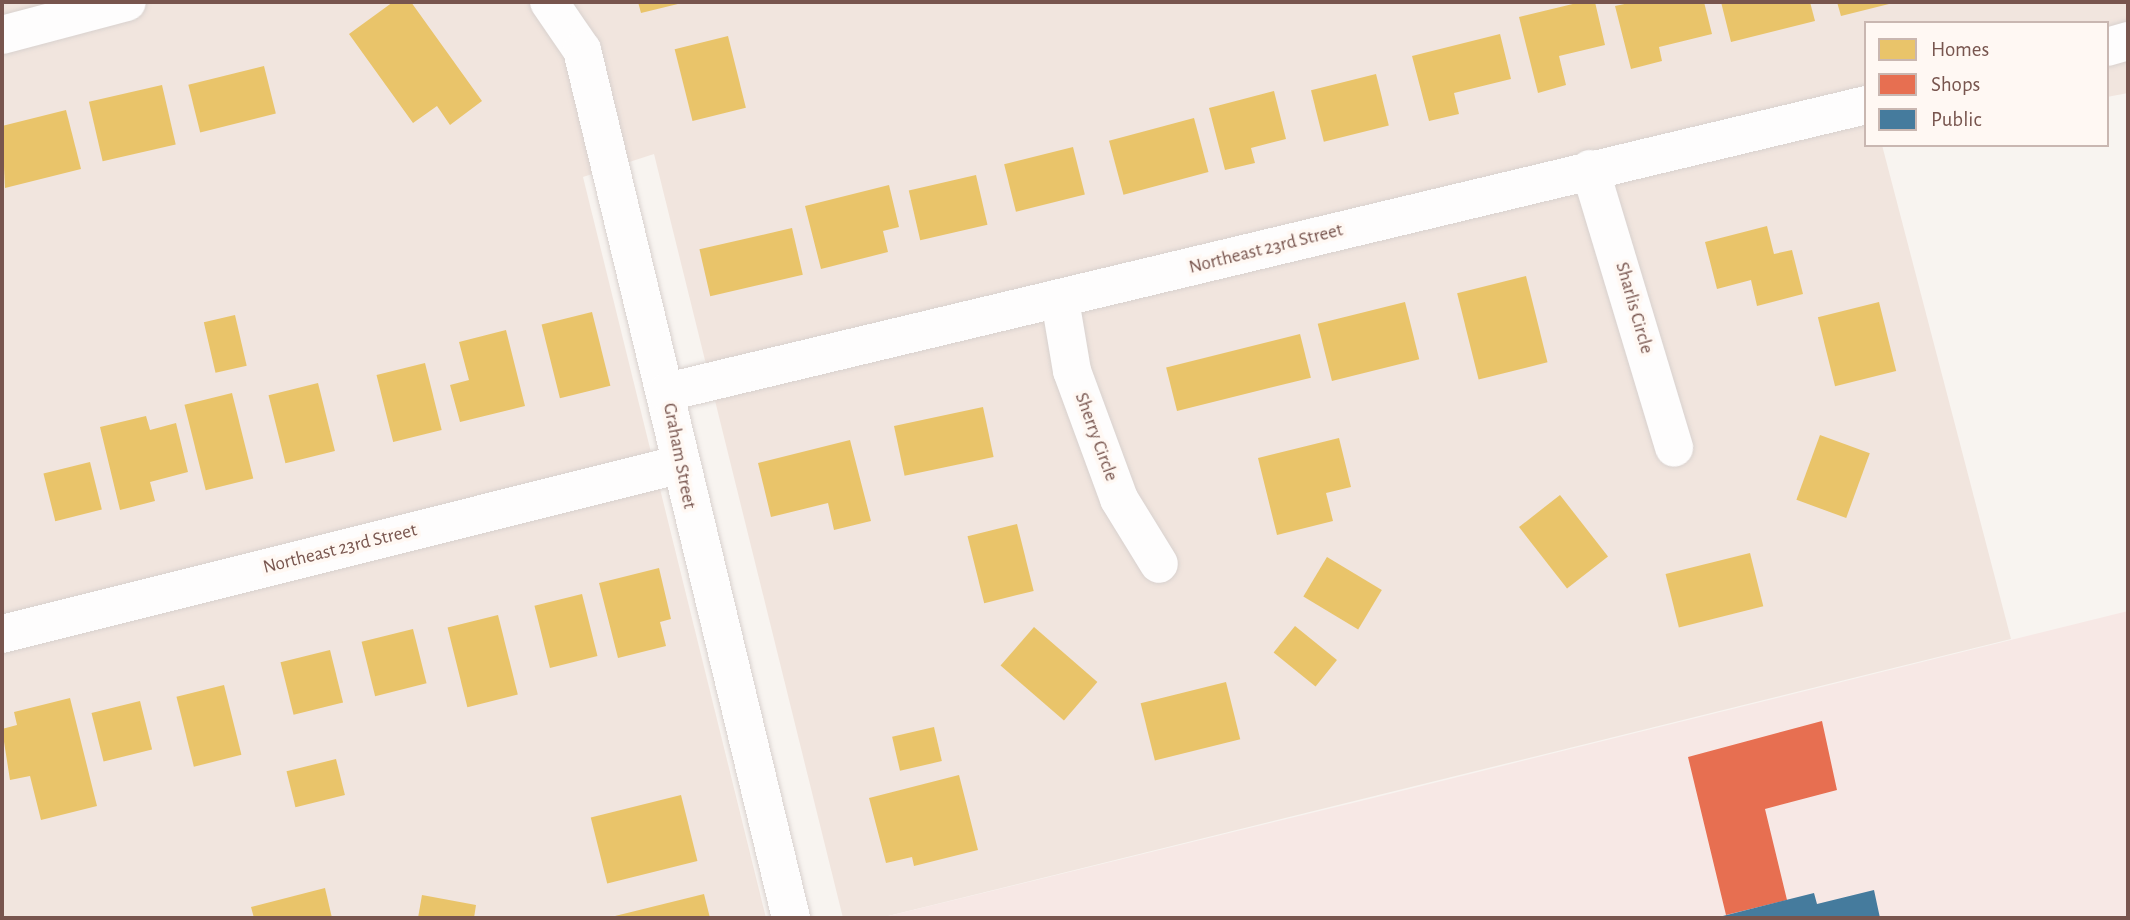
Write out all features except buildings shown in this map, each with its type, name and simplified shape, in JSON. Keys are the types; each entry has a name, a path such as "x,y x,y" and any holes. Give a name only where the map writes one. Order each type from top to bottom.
{"street":[{"path":"2,35 127,2"},
{"name":"Graham Street","path":"549,2 582,50 667,392 678,465 791,918"},
{"path":"2109,46 2128,41"},
{"name":"Northeast 23rd Street","path":"667,392 1864,105"},
{"name":"Sharlis Circle","path":"1590,169 1674,448"},
{"name":"Sherry Circle","path":"1060,300 1072,371 1119,499 1159,564"},
{"name":"Northeast 23rd Street","path":"2,634 678,465"}],"shaded area":[{"path":"2,2 2128,2 2128,93 2109,97 2109,21 1864,21 1864,147 1883,147 2011,639 880,918 843,918 654,154 583,177 766,918 2,918"},
{"path":"2128,611 2128,918 880,918 1369,799"}]}
